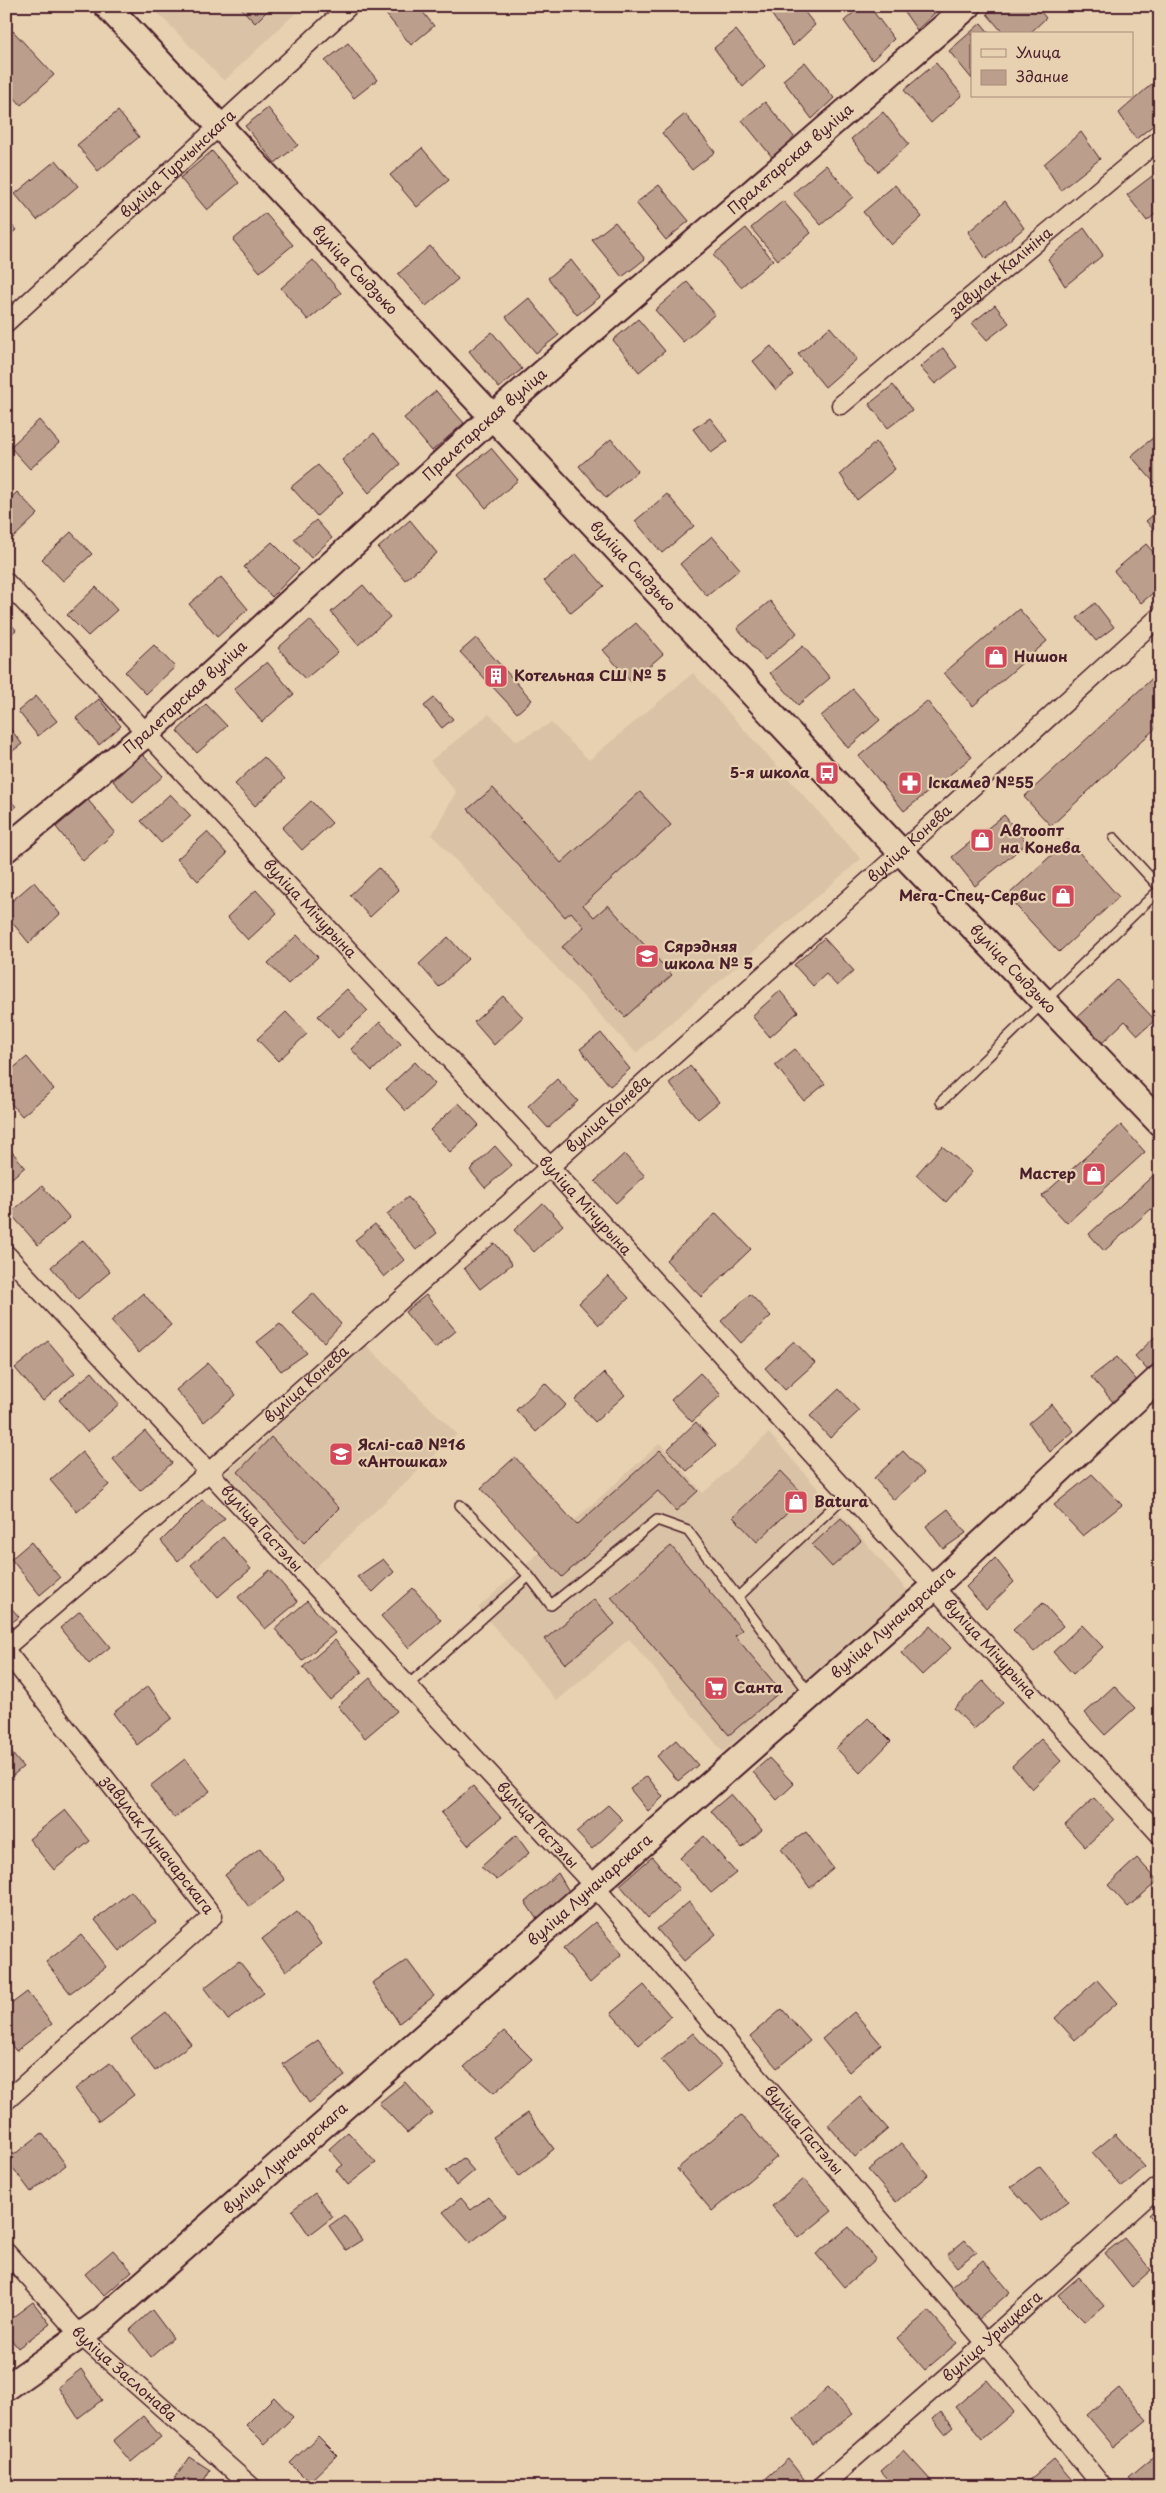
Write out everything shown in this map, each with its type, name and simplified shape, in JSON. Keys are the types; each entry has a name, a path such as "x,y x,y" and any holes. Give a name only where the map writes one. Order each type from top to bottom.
{"street":[{"name":"вуліца Сыдзько","path":"107,6 491,418 1160,1123"},
{"name":"вуліца Турчынскага","path":"6,323 221,127 349,6"},
{"name":"Пралетарская вуліца","path":"6,849 147,733 491,418 968,6"},
{"name":"завулак Калініна","path":"841,405 1160,139"},
{"name":"вуліца Мічурына","path":"6,582 549,1166 1160,1835"},
{"name":"вуліца Конева","path":"6,1647 209,1472 901,852 1160,616"},
{"name":"вуліца Гастэлы","path":"6,1254 595,1887 986,2343 1103,2487"},
{"name":"вуліца Луначарскага","path":"6,2388 81,2336 595,1887 933,1588 1160,1377"},
{"name":"завулак Луначарскага","path":"6,1651 213,1916 6,2101"},
{"name":"вуліца Урыцкага","path":"822,2487 986,2343 1160,2185"},
{"name":"вуліца Заслонава","path":"6,2252 81,2336 252,2487"}],"lane":[{"path":"941,1102 1160,889 1114,838"},
{"path":"738,1597 847,1494"},
{"path":"460,1505 529,1576 550,1605 657,1520 688,1531 811,1696"},
{"path":"407,1686 529,1576"}],"shaded area":[{"path":"151,6 303,6 224,81"},
{"name":"Сярэдняя школа № 5","path":"693,673 861,859 636,1053 432,835 456,792 430,761 489,714 517,741 551,723 589,760"},
{"name":"Яслі-сад №16 «Антошка»","path":"366,1345 457,1434 315,1568 225,1474"},
{"path":"769,1433 908,1591 723,1752 629,1639 557,1701 478,1608 660,1443 703,1493"}],"building":[{"path":"239,6 272,6 255,23"},
{"path":"383,6 418,6 434,26 411,45 381,8"},
{"path":"766,6 800,6 815,25 793,46"},
{"path":"861,6 869,6 894,39 872,60 844,21"},
{"path":"900,6 937,6 939,9 917,30"},
{"path":"996,6 1036,6 1046,18 1031,32 1002,32 987,14"},
{"path":"981,23 988,32 971,32 971,78 949,51"},
{"path":"736,30 765,66 743,87 714,48"},
{"path":"13,31 54,75 21,105 6,88 6,37"},
{"path":"348,43 377,80 354,98 325,61"},
{"path":"805,62 834,98 812,119 783,80"},
{"path":"936,63 962,95 931,123 904,90"},
{"path":"1155,81 1160,88 1160,120 1136,139 1119,113"},
{"path":"765,102 795,138 772,157 742,120"},
{"path":"268,108 298,145 275,163 245,126"},
{"path":"118,111 139,137 98,171 77,145"},
{"path":"883,112 909,144 878,172 851,139"},
{"path":"685,114 715,152 692,170 662,133"},
{"path":"1081,132 1100,159 1061,190 1044,164"},
{"path":"422,148 449,180 417,207 390,175"},
{"path":"212,151 239,183 207,210 180,178"},
{"path":"56,160 78,186 37,220 15,194"},
{"path":"826,165 853,197 821,225 793,193"},
{"path":"1160,170 1160,210 1147,221 1127,195"},
{"path":"659,185 689,221 666,240 636,203"},
{"path":"895,185 922,217 891,245 863,212"},
{"path":"783,201 811,233 778,260 751,228"},
{"path":"1005,201 1024,228 986,259 968,232"},
{"path":"265,213 293,245 260,272 233,240"},
{"path":"6,219 16,230 6,238"},
{"path":"615,222 645,259 622,277 592,240"},
{"path":"746,228 773,260 741,287 713,255"},
{"path":"1084,228 1103,255 1065,286 1048,259"},
{"path":"430,246 458,279 426,306 398,274"},
{"path":"313,260 341,293 308,320 281,288"},
{"path":"571,260 600,297 577,315 548,278"},
{"path":"687,282 715,314 683,342 655,310"},
{"path":"529,298 559,335 536,353 506,317"},
{"path":"995,305 1009,323 987,340 972,323"},
{"path":"638,319 665,351 639,372 613,340"},
{"path":"830,327 857,359 825,387 798,354"},
{"path":"492,332 522,369 499,388 469,351"},
{"path":"771,346 793,375 776,390 753,361"},
{"path":"943,348 957,367 935,384 920,367"},
{"path":"893,385 912,410 888,428 869,404"},
{"path":"436,391 464,423 432,451 404,418"},
{"path":"710,418 728,441 711,453 693,429"},
{"path":"39,420 59,443 30,469 10,447"},
{"path":"1160,432 1160,487 1159,488 1131,456"},
{"path":"374,433 400,464 369,493 342,460"},
{"path":"611,439 638,471 606,498 579,466"},
{"path":"876,442 895,469 857,500 840,474"},
{"path":"491,448 518,480 486,508 458,475"},
{"path":"318,465 343,492 317,516 291,487"},
{"path":"17,492 38,514 9,542 6,539 6,503"},
{"path":"667,494 694,526 662,553 635,521"},
{"path":"1160,509 1160,537 1146,521"},
{"path":"316,520 332,538 311,558 294,539"},
{"path":"410,520 437,553 405,580 378,548"},
{"path":"71,532 92,554 63,581 42,559"},
{"path":"712,536 740,569 707,596 680,564"},
{"path":"272,542 299,569 272,597 244,567"},
{"path":"1146,544 1160,560 1160,587 1141,603 1114,571"},
{"path":"576,554 604,586 571,613 544,581"},
{"path":"221,577 248,609 217,637 189,604"},
{"path":"363,585 390,617 358,645 331,612"},
{"path":"96,587 117,610 88,636 67,615"},
{"path":"770,601 797,633 765,660 737,628"},
{"path":"1095,603 1114,627 1096,641 1077,618"},
{"name":"Нишон","path":"1019,609 1047,641 973,706 944,673"},
{"path":"6,618 16,630 6,638"},
{"path":"310,620 338,652 305,679 278,648"},
{"path":"636,623 663,654 631,682 603,650"},
{"name":"Котельная СШ № 5","path":"476,638 532,700 517,713 460,652"},
{"path":"154,645 175,667 146,694 125,672"},
{"path":"803,646 830,678 798,705 770,673"},
{"path":"267,662 294,694 262,722 234,689"},
{"path":"1158,673 1160,675 1160,724 1051,826 1024,797"},
{"path":"853,689 880,720 848,748 821,716"},
{"path":"36,696 57,721 38,736 18,711"},
{"path":"434,698 453,719 442,728 424,706"},
{"path":"99,699 121,726 99,745 76,718"},
{"path":"927,701 972,757 904,811 859,756"},
{"path":"206,704 227,726 197,753 177,731"},
{"path":"6,723 22,744 6,756"},
{"path":"142,754 163,776 133,803 113,781"},
{"path":"264,757 285,779 255,806 235,784"},
{"path":"493,788 561,863 640,792 671,825 583,905 594,917 608,905 672,975 625,1017 562,947 584,927 571,912 565,917 468,809"},
{"path":"6,794 16,807 6,814"},
{"path":"170,794 191,816 161,843 141,821"},
{"path":"88,800 115,832 83,861 56,827"},
{"path":"311,801 332,823 302,850 282,828"},
{"path":"1004,815 1027,843 975,886 952,857"},
{"path":"207,832 227,854 198,881 177,859"},
{"name":"Мега-Спец-Сервис","path":"1068,840 1119,897 1059,952 1007,896"},
{"path":"379,868 399,890 370,917 350,895"},
{"path":"34,882 60,914 29,943 6,915 6,906"},
{"path":"256,890 277,913 248,940 227,917"},
{"path":"297,935 318,957 288,984 268,963"},
{"path":"448,937 468,959 439,987 419,964"},
{"path":"824,938 854,971 837,986 826,974 813,986 794,965"},
{"path":"1117,980 1155,1020 1138,1035 1125,1021 1102,1043 1077,1017"},
{"path":"347,989 368,1011 338,1038 318,1016"},
{"path":"780,991 798,1012 770,1037 752,1016"},
{"path":"503,996 523,1017 494,1045 474,1022"},
{"path":"286,1012 307,1034 278,1061 257,1039"},
{"path":"380,1022 401,1044 372,1071 351,1049"},
{"path":"601,1033 630,1069 610,1086 580,1049"},
{"path":"795,1049 825,1084 804,1101 775,1065"},
{"path":"27,1057 54,1089 22,1116 6,1098 6,1074"},
{"path":"415,1062 435,1084 406,1111 386,1089"},
{"path":"690,1066 719,1102 698,1119 669,1083"},
{"path":"557,1079 578,1101 548,1128 528,1106"},
{"path":"459,1103 479,1125 450,1152 430,1130"},
{"name":"Мастер","path":"1121,1125 1145,1152 1067,1223 1042,1196"},
{"path":"6,1145 25,1167 6,1183"},
{"path":"495,1146 512,1165 485,1188 470,1170"},
{"path":"942,1146 972,1172 946,1202 916,1175"},
{"path":"624,1154 645,1176 616,1203 595,1181"},
{"path":"1157,1172 1160,1175 1160,1201 1104,1251 1089,1234"},
{"path":"42,1186 70,1218 38,1245 10,1213"},
{"path":"408,1197 437,1233 416,1250 387,1214"},
{"path":"543,1203 563,1225 534,1252 514,1230"},
{"path":"716,1213 751,1249 701,1297 666,1260"},
{"path":"375,1224 404,1260 384,1277 355,1240"},
{"path":"83,1240 110,1272 78,1299 51,1267"},
{"path":"495,1243 512,1264 480,1289 464,1268"},
{"path":"608,1276 629,1298 599,1325 579,1303"},
{"path":"143,1293 171,1325 139,1353 111,1321"},
{"path":"313,1293 341,1324 324,1342 292,1312"},
{"path":"750,1294 771,1316 741,1343 721,1321"},
{"path":"426,1295 456,1331 435,1348 405,1312"},
{"path":"280,1324 307,1353 281,1371 257,1342"},
{"path":"1160,1332 1160,1367 1151,1374 1135,1356"},
{"path":"48,1341 75,1373 43,1401 15,1368"},
{"path":"794,1341 815,1363 785,1390 765,1368"},
{"path":"1117,1357 1139,1383 1114,1403 1091,1377"},
{"path":"208,1363 236,1395 204,1422 176,1390"},
{"path":"92,1372 119,1404 87,1432 59,1400"},
{"path":"604,1373 625,1395 595,1422 575,1400"},
{"path":"700,1373 721,1395 692,1422 671,1400"},
{"path":"545,1383 566,1405 536,1432 516,1410"},
{"path":"6,1386 11,1392 6,1396"},
{"path":"839,1389 859,1411 830,1438 810,1416"},
{"path":"1052,1404 1074,1431 1050,1452 1029,1423"},
{"path":"696,1422 716,1445 687,1471 667,1450"},
{"path":"145,1431 172,1463 140,1491 113,1459"},
{"path":"271,1437 339,1508 304,1543 238,1472"},
{"path":"660,1450 698,1491 676,1511 658,1491 562,1577 481,1488 515,1457 577,1525"},
{"path":"903,1451 924,1473 894,1500 874,1478"},
{"path":"82,1452 109,1485 77,1512 50,1480"},
{"path":"781,1471 805,1496 757,1542 733,1517"},
{"path":"1092,1474 1122,1505 1083,1536 1054,1505"},
{"path":"202,1500 225,1518 178,1561 161,1541"},
{"path":"948,1509 966,1533 943,1549 926,1526"},
{"path":"841,1518 861,1541 832,1567 812,1545"},
{"path":"223,1537 251,1569 218,1597 191,1565"},
{"path":"31,1542 60,1578 40,1595 11,1559"},
{"path":"671,1546 742,1630 735,1636 781,1691 729,1735 611,1597"},
{"path":"995,1558 1014,1582 986,1609 966,1587"},
{"path":"383,1559 394,1572 373,1592 357,1577"},
{"path":"270,1570 298,1602 265,1629 238,1597"},
{"path":"413,1588 441,1620 409,1648 381,1616"},
{"path":"594,1599 615,1624 565,1664 545,1639"},
{"path":"307,1601 335,1633 302,1661 275,1629"},
{"path":"6,1602 19,1617 6,1627"},
{"path":"1043,1603 1063,1626 1034,1652 1013,1630"},
{"path":"80,1611 110,1647 89,1664 60,1628"},
{"path":"1082,1625 1103,1647 1073,1674 1053,1652"},
{"path":"930,1626 951,1648 922,1675 901,1653"},
{"path":"335,1640 362,1672 330,1700 303,1667"},
{"path":"370,1678 397,1711 365,1738 338,1706"},
{"path":"983,1681 1003,1703 974,1729 954,1708"},
{"path":"148,1686 172,1718 137,1745 113,1713"},
{"path":"1114,1686 1135,1708 1105,1735 1085,1713"},
{"path":"868,1718 891,1741 860,1773 836,1748"},
{"path":"1041,1739 1061,1761 1032,1789 1012,1766"},
{"path":"676,1740 698,1765 678,1781 657,1756"},
{"path":"6,1746 23,1767 6,1781"},
{"path":"769,1758 794,1784 777,1800 753,1772"},
{"path":"185,1759 210,1791 174,1818 150,1786"},
{"path":"647,1776 663,1797 648,1811 630,1789"},
{"path":"473,1786 501,1818 468,1845 441,1813"},
{"path":"731,1794 762,1830 742,1848 711,1811"},
{"path":"1094,1798 1114,1820 1085,1847 1065,1825"},
{"path":"608,1805 623,1820 592,1849 576,1832"},
{"path":"65,1810 90,1841 54,1870 29,1839"},
{"path":"806,1832 833,1868 810,1888 781,1849"},
{"path":"516,1835 529,1853 497,1880 481,1867"},
{"path":"704,1836 736,1873 711,1893 680,1858"},
{"path":"260,1848 285,1880 249,1907 225,1875"},
{"path":"652,1857 679,1889 648,1918 620,1885"},
{"path":"1137,1858 1158,1881 1128,1907 1108,1885"},
{"path":"558,1873 570,1893 538,1921 525,1902"},
{"path":"131,1891 156,1922 120,1951 95,1920"},
{"path":"689,1902 716,1934 684,1961 657,1929"},
{"path":"297,1912 321,1944 286,1971 262,1939"},
{"path":"595,1922 622,1954 590,1983 563,1949"},
{"path":"81,1935 106,1967 70,1993 46,1962"},
{"path":"407,1960 434,1996 399,2023 372,1983"},
{"path":"239,1961 264,1993 228,2020 204,1988"},
{"path":"1097,1980 1117,2003 1075,2040 1055,2018"},
{"path":"644,1985 671,2017 639,2045 611,2013"},
{"path":"27,1992 52,2024 16,2051 6,2038 6,2008"},
{"path":"782,2009 810,2041 777,2068 750,2036"},
{"path":"166,2012 191,2044 155,2071 131,2039"},
{"path":"854,2012 881,2044 849,2072 822,2039"},
{"path":"504,2031 532,2059 494,2093 464,2067"},
{"path":"693,2033 721,2065 689,2092 661,2060"},
{"path":"318,2040 345,2076 309,2103 283,2064"},
{"path":"110,2063 134,2095 99,2121 75,2089"},
{"path":"1160,2074 1160,2084 1155,2078"},
{"path":"405,2082 432,2113 407,2133 379,2103"},
{"path":"860,2097 888,2129 855,2157 828,2125"},
{"path":"528,2113 554,2149 519,2176 493,2137"},
{"path":"741,2115 777,2157 712,2211 677,2169"},
{"path":"348,2132 376,2163 348,2185 336,2170 343,2165 329,2149"},
{"path":"42,2133 66,2165 31,2192 7,2160"},
{"path":"1115,2134 1145,2167 1122,2187 1092,2153"},
{"path":"901,2143 928,2175 896,2202 868,2170"},
{"path":"463,2158 474,2171 456,2186 446,2171"},
{"path":"1040,2166 1069,2201 1041,2221 1011,2187"},
{"path":"804,2179 832,2211 799,2238 772,2206"},
{"path":"315,2193 333,2217 309,2235 292,2210"},
{"path":"488,2197 505,2216 470,2243 443,2212 461,2198 471,2210"},
{"path":"1160,2205 1160,2226 1149,2215"},
{"path":"344,2215 362,2240 346,2250 329,2226"},
{"path":"849,2227 876,2259 844,2287 816,2254"},
{"path":"1124,2238 1151,2270 1132,2287 1105,2253"},
{"path":"965,2240 976,2252 957,2267 947,2255"},
{"path":"113,2250 132,2271 104,2296 85,2274"},
{"path":"983,2260 1010,2292 978,2320 951,2287"},
{"path":"1079,2277 1104,2306 1085,2322 1058,2295"},
{"path":"33,2302 50,2324 18,2348 6,2333 6,2322"},
{"path":"152,2310 173,2338 151,2357 130,2330"},
{"path":"929,2311 957,2343 925,2370 897,2338"},
{"path":"81,2369 102,2400 78,2418 58,2387"},
{"path":"987,2380 1014,2412 982,2439 955,2407"},
{"path":"828,2387 853,2414 813,2444 794,2419"},
{"path":"1119,2388 1147,2420 1114,2447 1087,2415"},
{"path":"274,2397 293,2417 265,2444 246,2425"},
{"path":"941,2412 953,2427 945,2434 933,2419"},
{"path":"143,2416 161,2437 131,2462 113,2441"},
{"path":"318,2436 337,2455 309,2482 290,2463"},
{"path":"904,2451 934,2484 931,2487 895,2487 881,2471"},
{"path":"1160,2451 1160,2487 1137,2487 1129,2477"},
{"path":"190,2457 210,2470 200,2487 179,2487 173,2481"},
{"path":"788,2459 804,2479 796,2487 768,2487 763,2481"},
{"path":"1054,2459 1078,2487 1022,2487 1022,2486"},
{"path":"493,2479 501,2487 485,2487"}],"place":[{"name":"Нишон","path":"996,657"},
{"name":"Котельная СШ № 5","path":"496,676"},
{"name":"5-я школа","path":"827,773"},
{"name":"Іскамед №55","path":"910,783"},
{"name":"Автоопт на Конева","path":"982,840"},
{"name":"Мега-Спец-Сервис","path":"1063,896"},
{"name":"Сярэдняя школа № 5","path":"647,956"},
{"name":"Мастер","path":"1094,1174"},
{"name":"Яслі-сад №16 «Антошка»","path":"341,1454"},
{"name":"Batura","path":"796,1502"},
{"name":"Санта","path":"716,1688"}]}
